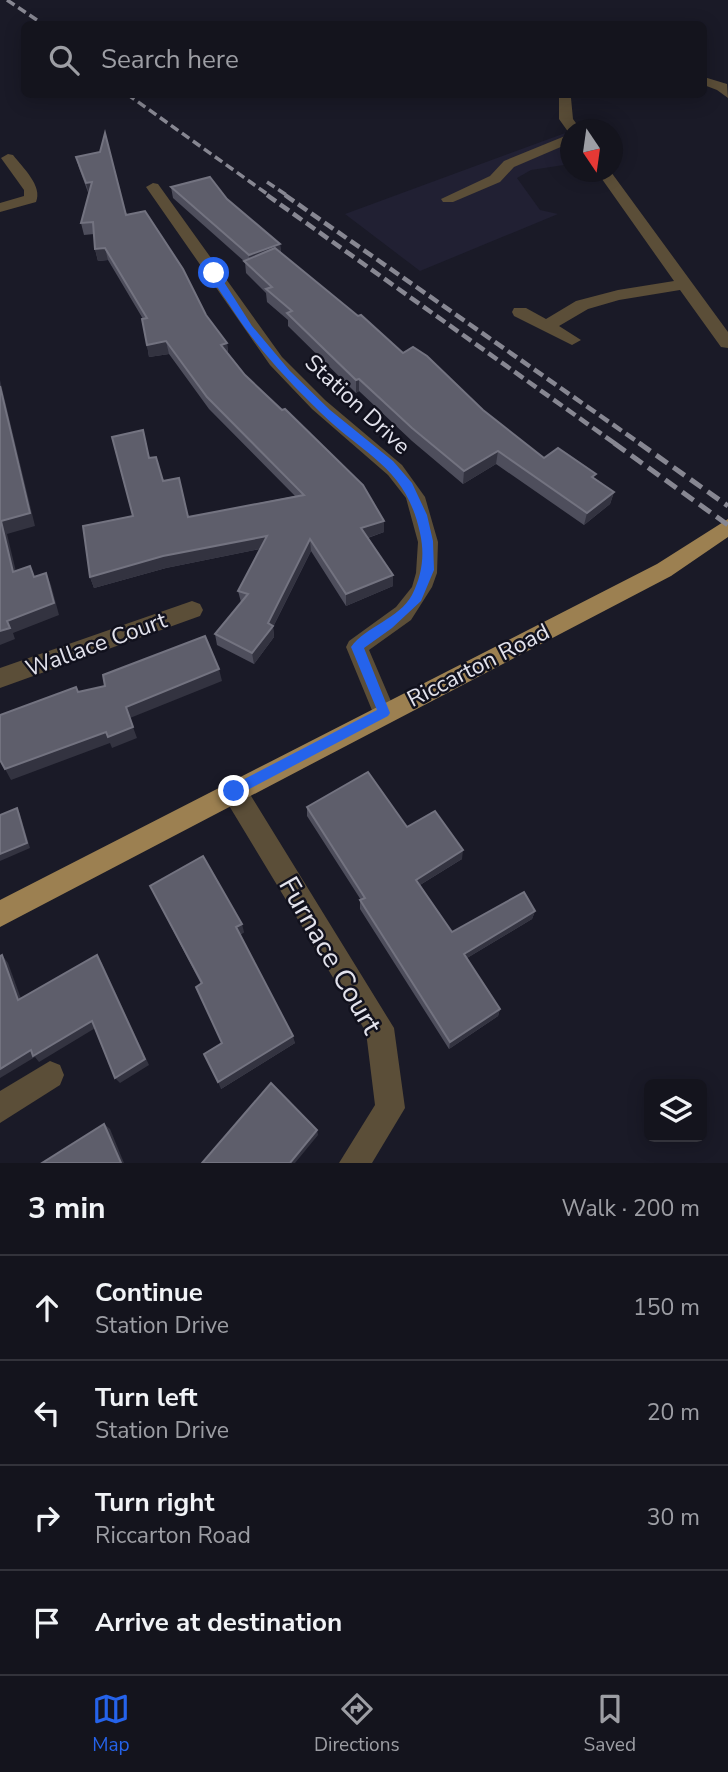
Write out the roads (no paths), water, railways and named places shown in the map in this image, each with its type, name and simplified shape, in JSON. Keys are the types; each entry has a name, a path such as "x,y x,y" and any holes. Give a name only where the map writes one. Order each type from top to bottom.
{"main road":[{"name":"Riccarton Road","path":"0,914 664,570 728,527"}],"street":[{"path":"707,82 722,87 728,94"},
{"path":"564,98 566,119"},
{"path":"447,199 495,179 509,164 560,142"},
{"path":"0,208 31,199 31,190 8,158"},
{"path":"611,182 727,343"},
{"name":"Station Drive","path":"153,187 249,328 286,373 326,413 389,464 409,486 422,515 427,541 428,570 415,601 357,647 384,713"},
{"path":"546,327 582,305 618,295 685,284"},
{"path":"520,312 572,340"},
{"name":"Wallace Court","path":"0,678 192,610"},
{"name":"Furnace Court","path":"234,791 380,1028 390,1108 354,1163"},
{"path":"0,1108 50,1075"}],"railway":[{"path":"7,0 38,21"},
{"path":"133,98 270,196"},
{"path":"267,182 288,196"},
{"path":"267,195 617,445"},
{"path":"285,195 642,445"},
{"path":"614,443 728,525"},
{"path":"639,443 728,506"}]}
